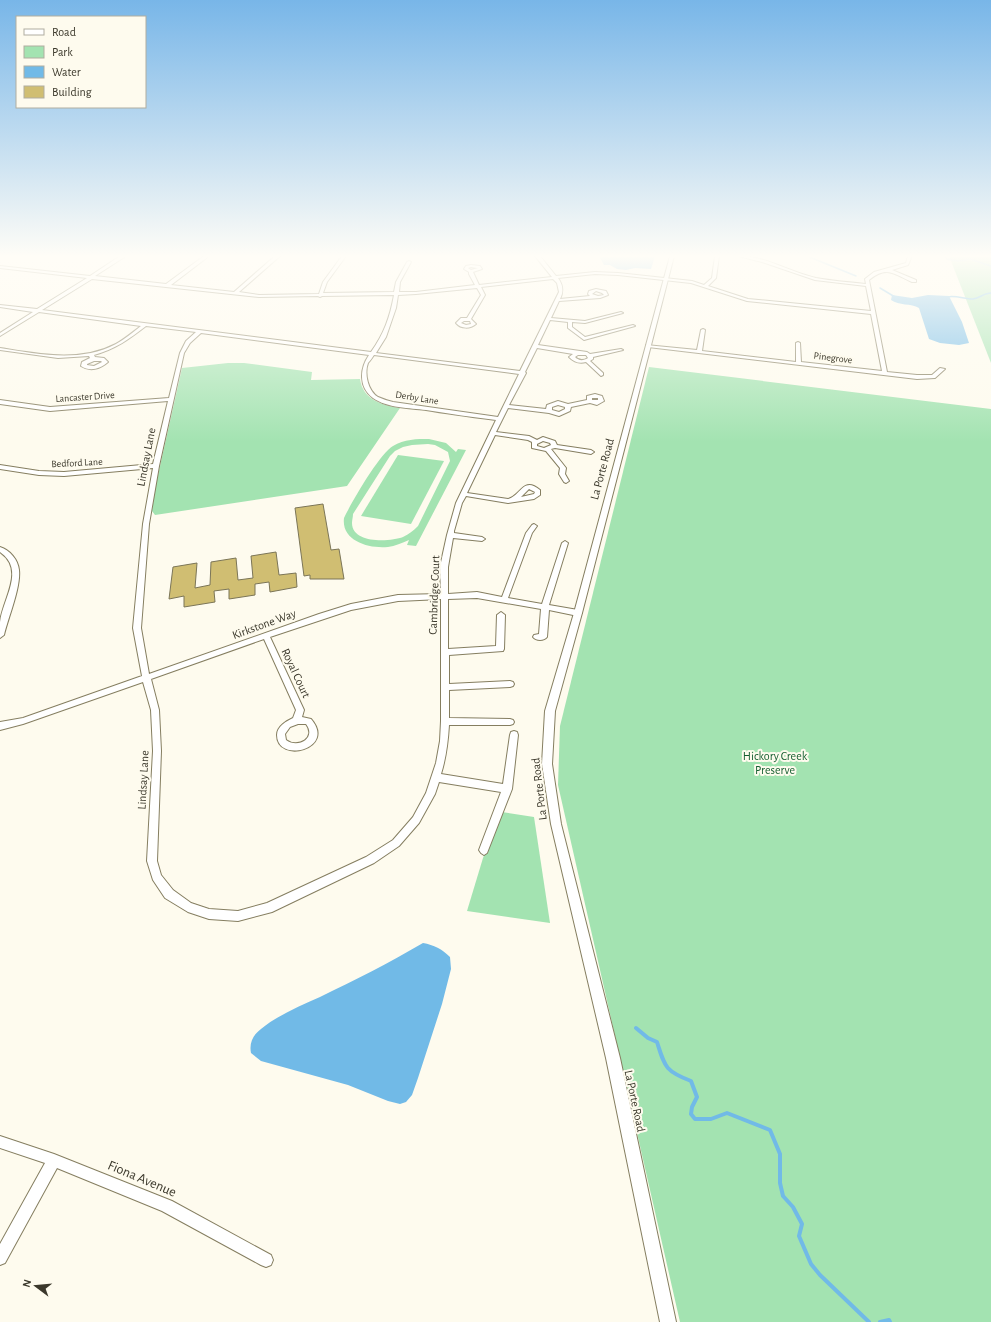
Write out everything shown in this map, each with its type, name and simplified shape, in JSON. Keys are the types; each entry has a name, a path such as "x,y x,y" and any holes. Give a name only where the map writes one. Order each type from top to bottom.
{"street":[{"path":"0,335 27,318"},
{"path":"89,318 523,373"},
{"name":"Derby Lane","path":"390,318 380,345 366,363 364,374 367,389 376,398 396,405 500,419"},
{"path":"548,319 570,322 585,322 602,318"},
{"name":"La Porte Road","path":"655,318 578,613 550,711 547,764 556,824 613,1058 668,1322"},
{"path":"874,318 886,373"},
{"name":"Cambridge Court","path":"440,763 445,721 444,567 450,535 459,503 548,319"},
{"path":"570,322 570,327 584,339 633,326"},
{"path":"0,350 56,357 92,356 116,346 145,325"},
{"path":"699,352 703,330"},
{"name":"Lindsay Lane","path":"199,332 188,342 182,353 156,466 146,524 137,628 146,678 155,710 157,751 152,861 157,877 174,899 194,910 209,914 238,916 268,908 370,860 396,843 416,820 430,794 440,763"},
{"path":"798,343 799,363"},
{"path":"536,346 584,353 601,374"},
{"name":"Pinegrove","path":"648,346 928,377 934,377 942,369"},
{"path":"576,353 572,356 573,359 579,362 621,350"},
{"name":"Lancaster Drive","path":"0,402 50,408 171,399"},
{"path":"549,411 549,406 554,404 568,406 590,401"},
{"path":"506,406 549,411 555,414 563,413 568,410 568,406"},
{"path":"493,433 529,438 536,441 546,439 553,442 551,448 563,468 562,474 566,481"},
{"path":"536,441 534,442 534,447 540,450 551,448 591,452"},
{"name":"Bedford Lane","path":"0,467 39,473 64,474 156,466"},
{"path":"464,494 508,501 516,499"},
{"path":"504,600 529,533 534,526"},
{"path":"450,535 482,539"},
{"path":"537,637 543,637 545,607 565,543"},
{"path":"0,549 12,559 16,573 0,635"},
{"name":"Kirkstone Way","path":"0,726 24,721 351,607 398,598 477,595 578,613"},
{"name":"Cambridge Court","path":"445,652 500,649 500,616"},
{"name":"Royal Court","path":"266,636 300,710 297,720"},
{"path":"445,687 510,684"},
{"path":"445,721 510,722"},
{"path":"484,850 506,789 514,735"},
{"path":"436,777 506,789"},
{"name":"Fiona Avenue","path":"0,1142 54,1160 167,1206 266,1260"},
{"path":"0,1258 54,1160"}],"green space":[{"path":"973,318 991,318 991,363"},
{"path":"228,363 244,363 312,372 311,380 360,379 365,392 369,397 380,403 400,408 347,486 155,515 152,511 156,484 182,368"},
{"name":"Hickory Creek Preserve","path":"649,367 991,409 991,1322 680,1322 558,785 560,726"},
{"path":"429,439 446,443 456,452 458,449 466,450 416,546 407,545 409,540 391,547 373,547 358,542 352,538 347,533 344,526 344,518 359,490 387,450 402,442","holes":["412,445 435,445 448,452 450,461 418,526 403,537 397,539 373,540 358,535 354,530 352,523 353,514 390,456 395,451 403,447"]},
{"path":"398,455 444,461 411,524 361,516"},
{"path":"502,812 534,817 550,923 467,911 483,858"}],"water":[{"path":"922,318 960,318 969,343 959,345 940,343 929,339"},
{"path":"423,943 438,948 447,954 450,957 451,969 442,1004 418,1078 412,1095 406,1102 400,1104 388,1101 348,1085 261,1061 251,1053 251,1043 256,1034 275,1019 372,971"}],"building":[{"path":"323,504 331,550 339,549 344,579 310,579 310,575 304,576 295,508"},
{"path":"276,552 279,575 296,573 297,587 270,592 269,582 255,584 255,595 229,599 229,589 214,591 215,602 184,607 184,596 169,599 173,567 197,563 195,588 210,585 211,562 236,558 238,580 253,578 251,556"}],"waterway":[{"path":"636,1028 648,1038 657,1042 664,1063 671,1071 691,1081 697,1097 692,1107 691,1114 695,1119 711,1119 727,1113 770,1130 780,1154 780,1183 783,1196 793,1207 802,1224 799,1236 811,1264 820,1275 869,1322"},
{"path":"880,1322 889,1320 890,1322"}]}
